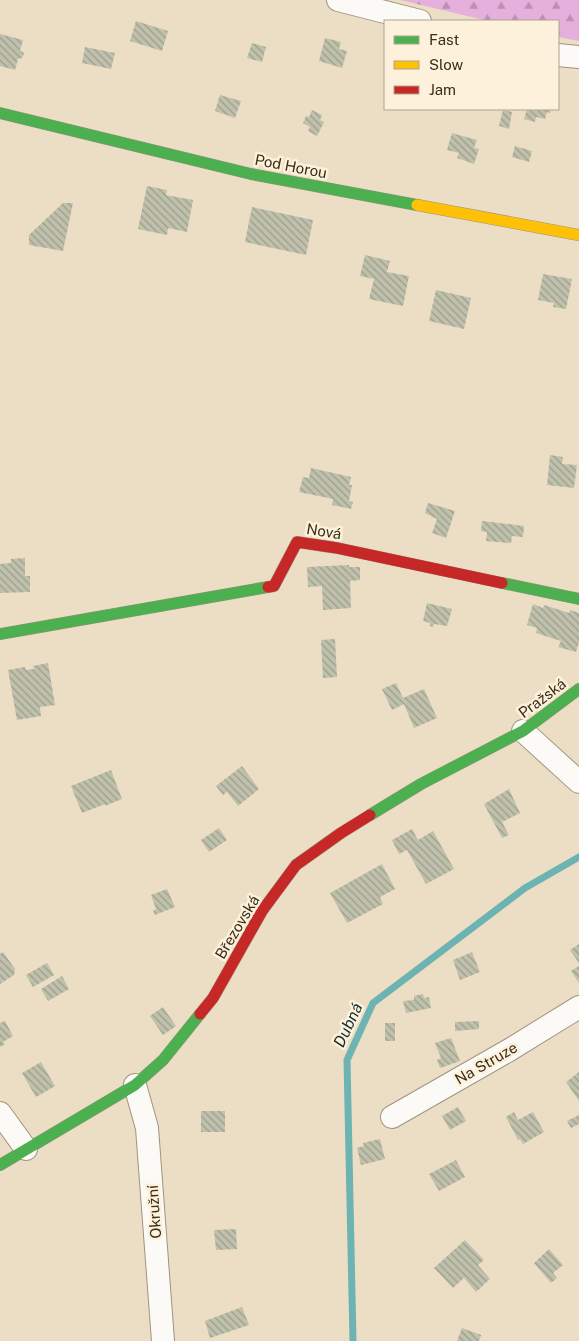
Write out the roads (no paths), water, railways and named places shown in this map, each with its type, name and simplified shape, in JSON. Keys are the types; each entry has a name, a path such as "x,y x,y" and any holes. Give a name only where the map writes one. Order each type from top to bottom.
{"street":[{"path":"338,0 416,20"},
{"path":"559,55 579,57"},
{"name":"Pod Horou","path":"0,113 251,174 579,235"},
{"name":"Nová","path":"0,634 274,586 297,542 337,548 579,599"},
{"name":"Pražská","path":"523,731 579,688"},
{"path":"523,731 579,782"},
{"name":"Březovská","path":"0,1165 135,1085 163,1060 213,998 262,911 296,865 341,833 421,784 523,731"},
{"name":"Na Struze","path":"392,1117 511,1049 579,1007"},
{"name":"Okružní","path":"135,1085 148,1128 163,1341"},
{"path":"0,1113 26,1149"}],"waterway":[{"name":"Dubná","path":"353,1341 347,1060 373,1003 525,888 579,857"}]}
